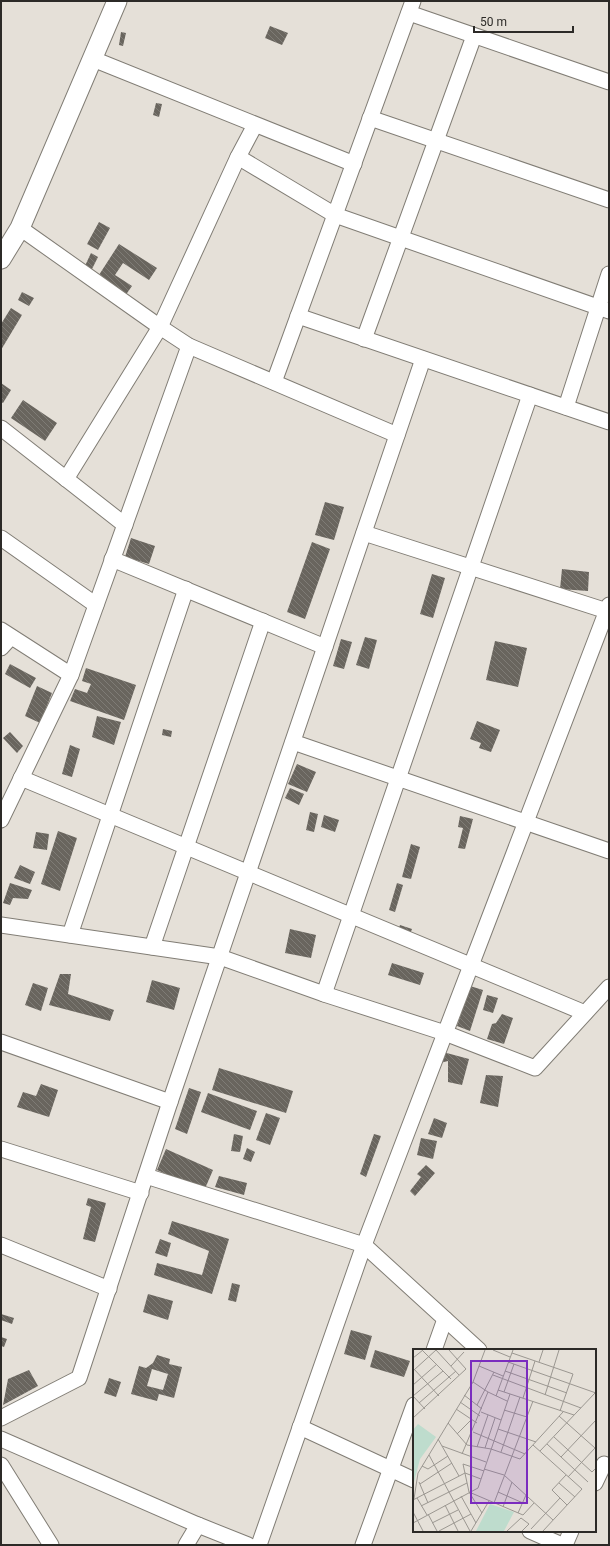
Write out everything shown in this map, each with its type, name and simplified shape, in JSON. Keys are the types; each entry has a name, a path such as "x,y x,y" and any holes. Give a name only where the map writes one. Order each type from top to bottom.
{"street":[{"path":"1,259 20,228 117,1"},
{"path":"274,382 411,7 474,36 609,82"},
{"path":"364,339 474,36"},
{"path":"93,59 354,164"},
{"path":"370,118 609,200"},
{"path":"66,479 160,327 238,157 256,125"},
{"path":"238,157 335,215 604,309"},
{"path":"20,228 189,346 397,435"},
{"path":"566,407 604,309 609,274"},
{"path":"298,316 609,422"},
{"path":"1,820 71,675 189,346"},
{"path":"1,1418 79,1378 170,1102 423,359"},
{"path":"324,994 530,395"},
{"path":"1,428 125,525"},
{"path":"259,1545 364,1245 608,608 471,567 364,532"},
{"path":"1,538 96,605"},
{"path":"112,559 325,647"},
{"path":"70,935 186,589"},
{"path":"152,947 262,621"},
{"path":"4,638 71,675"},
{"path":"293,742 609,851"},
{"path":"21,778 585,1013"},
{"path":"1,925 220,957 324,994 446,1033 535,1068 609,987"},
{"path":"1,1042 170,1102"},
{"path":"1,1149 141,1193"},
{"path":"146,1176 364,1245 478,1349"},
{"path":"1,1245 109,1289"},
{"path":"434,1349 446,1319"},
{"path":"363,1545 413,1408"},
{"path":"300,1427 413,1480"},
{"path":"1,1439 198,1525 248,1545"},
{"path":"596,1480 603,1462"},
{"path":"1,1465 51,1545"},
{"path":"186,1545 198,1525"},
{"path":"532,1532 563,1545 571,1532"}],"building":[{"path":"270,26 288,33 282,45 265,38"},
{"path":"121,32 126,33 123,46 119,45"},
{"path":"156,103 162,104 159,117 153,115"},
{"path":"99,222 110,228 98,250 87,244"},
{"path":"119,244 157,268 149,280 123,263 115,275 132,286 125,296 97,278"},
{"path":"91,253 98,257 91,271 84,268"},
{"path":"22,292 34,298 29,306 18,300"},
{"path":"11,308 22,315 1,350 1,324"},
{"path":"1,383 11,390 3,403 1,402"},
{"path":"23,400 57,423 45,441 11,418"},
{"path":"325,502 344,507 334,540 315,535"},
{"path":"131,538 155,546 149,564 125,557"},
{"path":"312,542 330,549 305,619 287,612"},
{"path":"562,569 589,572 588,591 560,589"},
{"path":"432,574 445,578 433,618 420,614"},
{"path":"365,637 377,640 369,669 356,665"},
{"path":"341,639 352,642 344,669 333,666"},
{"path":"495,641 527,648 518,687 486,680"},
{"path":"10,664 36,678 30,688 5,674"},
{"path":"86,668 136,685 124,720 70,701 75,689 87,693 91,684 82,681"},
{"path":"37,686 52,693 40,723 25,716"},
{"path":"97,716 121,722 114,745 92,737"},
{"path":"477,721 500,730 491,752 479,748 481,743 470,739"},
{"path":"163,729 172,731 171,737 162,735"},
{"path":"10,732 23,746 17,753 3,738"},
{"path":"70,745 80,749 72,777 62,774"},
{"path":"297,764 316,772 307,792 288,784"},
{"path":"290,788 304,794 299,805 285,798"},
{"path":"310,812 318,814 314,832 306,830"},
{"path":"324,815 339,820 335,832 321,827"},
{"path":"460,816 473,819 465,849 458,848 463,828 458,827"},
{"path":"58,831 77,838 60,891 41,884"},
{"path":"36,832 49,834 47,850 33,848"},
{"path":"411,844 420,847 411,879 402,877"},
{"path":"20,865 35,872 30,884 14,878"},
{"path":"10,883 32,890 28,899 13,898 10,905 3,903"},
{"path":"397,883 403,885 395,912 389,910"},
{"path":"400,925 412,929 410,934 398,930"},
{"path":"290,929 316,935 311,958 285,953"},
{"path":"392,963 424,973 420,985 388,975"},
{"path":"60,974 71,974 68,994 114,1010 110,1021 49,1005"},
{"path":"152,980 180,988 174,1010 146,1002"},
{"path":"33,983 48,988 41,1011 25,1005"},
{"path":"470,986 483,990 470,1031 457,1026"},
{"path":"487,995 498,998 493,1013 483,1010"},
{"path":"502,1014 513,1018 504,1044 487,1039 492,1024 496,1023"},
{"path":"443,1052 469,1059 462,1085 448,1082 448,1061 440,1063"},
{"path":"219,1068 293,1091 286,1113 212,1090"},
{"path":"486,1075 503,1076 498,1107 480,1103"},
{"path":"41,1084 58,1090 49,1117 17,1107 23,1092 36,1096"},
{"path":"189,1088 201,1092 187,1134 175,1129"},
{"path":"208,1093 257,1111 250,1130 201,1112"},
{"path":"266,1113 280,1118 270,1145 256,1140"},
{"path":"434,1118 447,1123 442,1138 428,1134"},
{"path":"234,1134 243,1136 240,1152 231,1151"},
{"path":"374,1134 381,1136 366,1177 360,1174"},
{"path":"421,1138 437,1141 433,1159 417,1155"},
{"path":"247,1148 255,1152 251,1162 243,1159"},
{"path":"166,1149 213,1170 204,1191 157,1170"},
{"path":"426,1165 435,1173 415,1196 410,1191 421,1177 417,1174"},
{"path":"219,1176 247,1183 244,1195 215,1187"},
{"path":"88,1198 106,1203 95,1242 83,1239 91,1207 86,1205"},
{"path":"172,1221 229,1239 212,1294 154,1275 157,1263 202,1275 209,1251 168,1234"},
{"path":"160,1239 171,1243 167,1257 155,1253"},
{"path":"232,1283 240,1285 236,1302 228,1300"},
{"path":"148,1294 173,1301 168,1320 143,1312"},
{"path":"1,1314 14,1318 12,1324 1,1320"},
{"path":"351,1330 372,1336 365,1360 344,1354"},
{"path":"1,1337 7,1339 4,1347 1,1346"},
{"path":"375,1350 410,1361 404,1377 370,1367"},
{"path":"157,1355 170,1359 169,1364 182,1367 174,1398 159,1394 157,1401 131,1394 139,1366 146,1368 153,1363","holes":["152,1369 168,1374 163,1390 147,1386"]},
{"path":"29,1370 38,1386 3,1405 8,1379"},
{"path":"109,1378 121,1382 116,1397 104,1393"}]}
